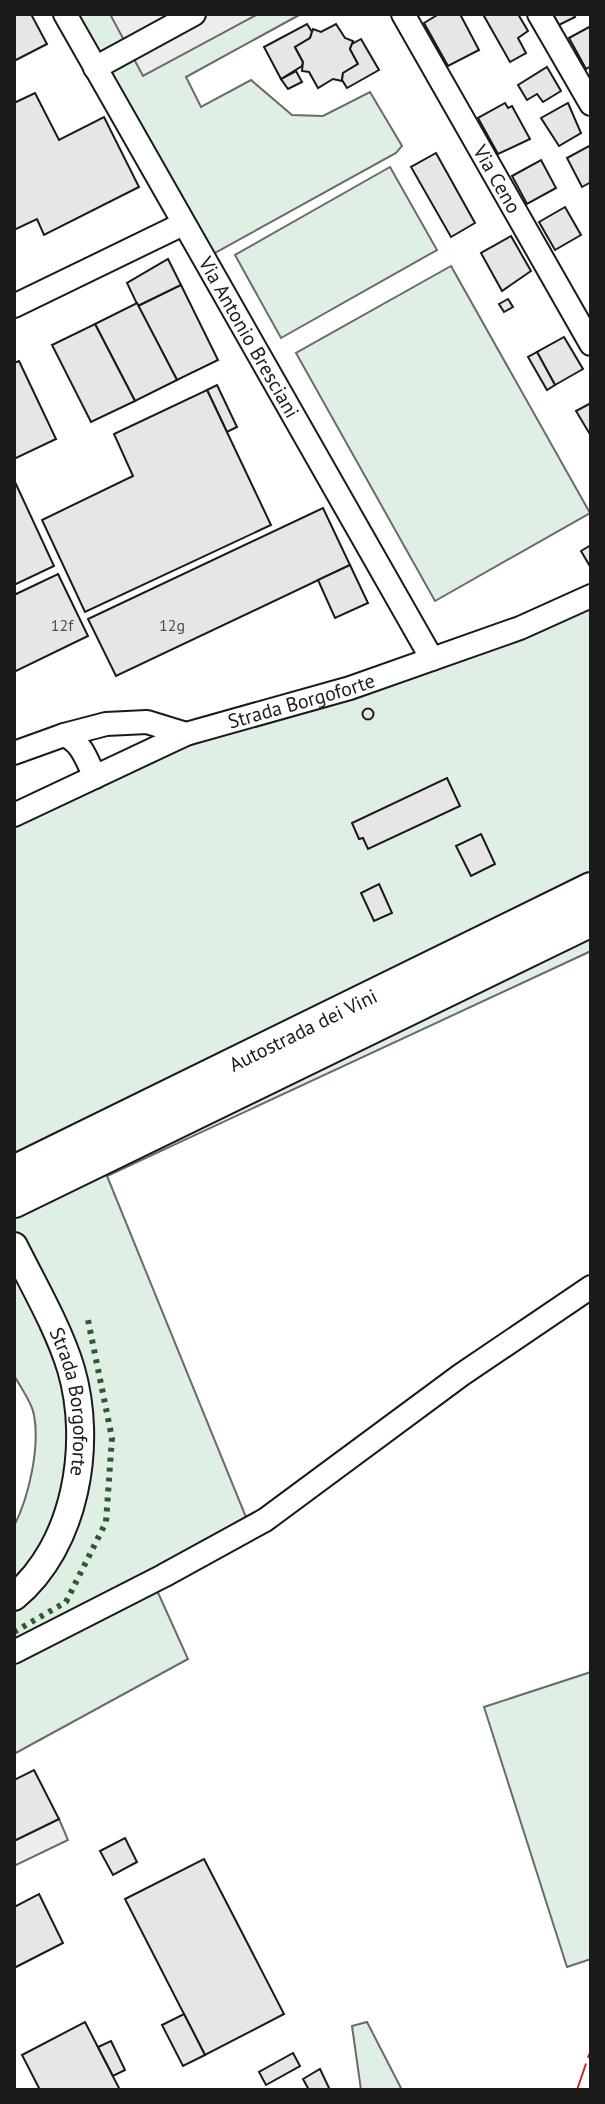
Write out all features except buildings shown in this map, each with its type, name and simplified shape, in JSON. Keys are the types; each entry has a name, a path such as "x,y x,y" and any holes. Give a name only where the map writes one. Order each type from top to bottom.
{"highway":[{"name":"Autostrada dei Vini","path":"14,1172 591,889"},
{"name":"Autostrada dei Vini","path":"14,1201 591,920"}],"main road":[{"name":"Strada Borgoforte","path":"14,1597 26,1587 61,1535 77,1473 81,1417 71,1368 19,1256"}],"street":[{"name":"Via Antonio Bresciani","path":"65,14 432,659"},
{"path":"95,68 194,14"},
{"name":"Via Ceno","path":"403,14 591,344"},
{"path":"539,14 591,104"},
{"path":"14,306 183,224"},
{"name":"Strada Borgoforte","path":"14,815 186,734 350,688 520,628 591,596"},
{"path":"14,753 106,724 147,722 186,734"},
{"path":"64,735 74,739 95,777"},
{"path":"14,1652 265,1520 461,1375 591,1287"}],"green space":[{"path":"67,14 301,14 186,77 201,107 251,80 292,115 323,116 370,92 402,146 396,153 204,259"},
{"path":"390,167 437,250 281,338 235,255"},
{"path":"451,266 590,513 435,601 296,353"},
{"path":"591,593 591,951 107,1176 248,1522 150,1575 188,1659 14,1754 14,1526 29,1487 36,1442 33,1410 14,1375 14,817 183,733 430,655"},
{"path":"591,1672 591,1959 567,1967 484,1707"},
{"path":"367,2022 402,2090 361,2090 352,2026"}],"shaded area":[{"path":"110,14 258,14 143,76"},
{"path":"59,1819 68,1840 14,1866 14,1841"}],"hedge":[{"path":"14,1632 66,1602 106,1522 112,1438 87,1315"}],"power":[{"path":"577,2090 591,2049"}]}
